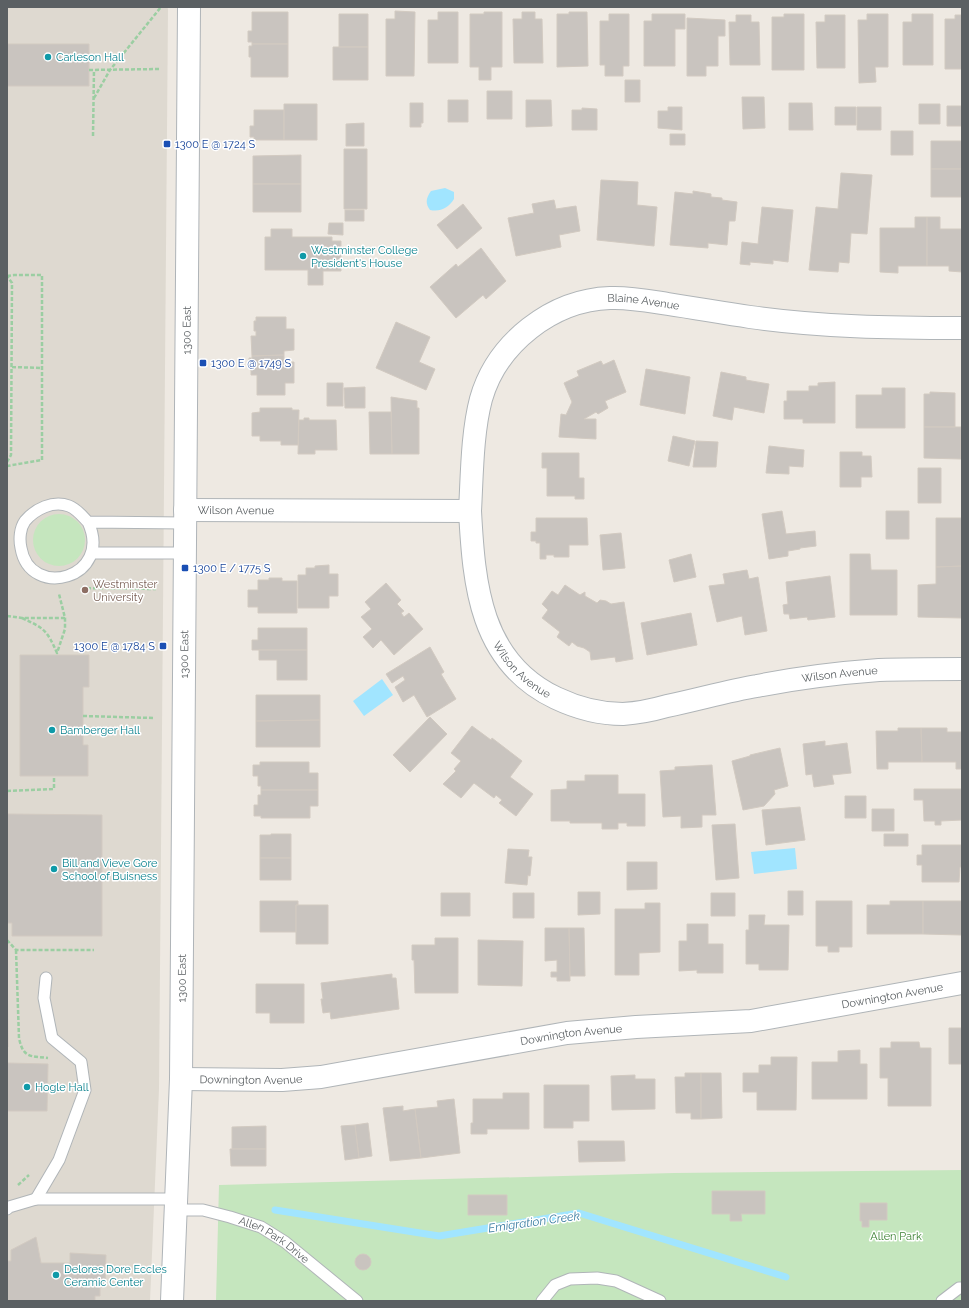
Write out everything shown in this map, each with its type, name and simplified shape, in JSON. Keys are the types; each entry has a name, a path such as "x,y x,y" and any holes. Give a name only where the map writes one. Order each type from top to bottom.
{"street":[{"name":"1300 East","path":"172,1301 181,1079 189,7"},
{"name":"Blaine Avenue","path":"470,510 472,462 477,421 481,399 490,377 504,356 519,338 537,322 559,310 584,302 616,298 641,300 779,321 852,326 962,328"},
{"name":"Wilson Avenue","path":"185,517 470,510 472,555 481,603 487,622 496,642 508,662 526,679 547,694 571,705 598,712 624,714 650,710 754,686 833,674 881,670 962,669"},
{"name":"Downington Avenue","path":"181,1079 282,1080 321,1077 567,1033 636,1027 751,1021 962,983"}],"lane":[{"path":"48,506 69,506 79,512 88,522 93,542 92,552 87,562 76,573 60,578 47,577 30,567 22,555 19,539 24,522 36,511 48,506"},
{"path":"88,522 185,517"},
{"path":"92,552 185,553"},
{"path":"36,1199 59,1160 85,1090 81,1062 52,1038 44,998 46,978"},
{"name":"Allen Park Drive","path":"7,1209 36,1199 176,1205 230,1217 261,1227 286,1242 357,1301"},
{"path":"542,1301 555,1285 570,1279 597,1278 616,1281 660,1301"},
{"path":"942,1301 959,1288 962,1288"}],"path":[{"path":"94,98 110,70 161,7"},
{"path":"89,70 161,70"},
{"path":"93,136 94,70"},
{"path":"7,462 11,455 12,367 12,283 7,276 42,275 42,460 7,466"},
{"path":"12,367 42,368"},
{"path":"78,585 83,584"},
{"path":"74,588 156,589"},
{"path":"22,618 40,626 50,636 57,653 65,629 65,618 59,594 54,591"},
{"path":"7,616 22,618 65,618"},
{"path":"83,716 154,718"},
{"path":"7,791 54,789 54,776"},
{"path":"7,940 16,950 19,1038 21,1049 29,1056 54,1059"},
{"path":"16,950 94,950"},
{"path":"17,1187 32,1172"}],"shaded area":[{"name":"Westminster University","path":"7,7 167,7 168,9 159,1089 150,1301 7,1301"}],"green space":[{"path":"59,514 69,516 77,522 83,530 85,540 83,550 77,558 69,564 59,566 49,564 41,558 35,550 33,540 35,530 41,522 49,516"},
{"name":"Allen Park","path":"962,1170 962,1301 216,1301 219,1185 674,1173"}],"water":[{"path":"445,188 454,192 454,199 444,209 430,210 427,205 427,200 431,191"},
{"path":"382,679 393,695 364,716 353,701"},
{"path":"795,848 797,869 754,874 751,852"}],"building":[{"path":"395,11 415,12 414,76 386,76 386,19 395,19"},
{"path":"252,12 288,12 288,44 252,44 252,42 248,42 248,31 252,31"},
{"path":"438,12 458,12 458,63 428,63 428,20 438,20"},
{"path":"484,12 502,12 502,67 491,67 491,80 479,80 479,67 470,67 470,14 484,14"},
{"path":"522,12 535,12 535,19 542,19 543,63 514,63 513,19 522,19"},
{"path":"569,12 587,12 588,66 557,67 557,14 569,14"},
{"path":"339,14 368,14 368,47 339,47"},
{"path":"609,14 629,14 629,66 623,66 623,76 605,76 605,65 600,65 600,21 609,21"},
{"path":"652,14 685,14 685,29 675,29 675,66 644,66 644,21 652,21"},
{"path":"784,14 804,14 804,70 772,70 772,17 784,17"},
{"path":"867,14 888,14 888,67 875,67 876,82 859,83 858,20 867,20"},
{"path":"912,14 933,14 933,65 903,65 903,22 912,22"},
{"path":"736,15 751,15 751,22 759,22 760,65 730,65 729,22 736,22"},
{"path":"825,15 845,15 845,68 817,68 816,22 825,22"},
{"path":"955,15 962,15 962,69 945,69 945,19 955,19"},
{"path":"687,18 725,20 725,36 718,36 718,66 706,66 706,76 687,76"},
{"name":"Carleson Hall","path":"7,44 89,44 89,86 7,86"},
{"path":"252,44 288,44 288,77 251,77 251,57 249,57 249,46 252,46"},
{"path":"333,47 368,47 368,80 333,80"},
{"path":"625,80 640,80 640,102 625,102"},
{"path":"487,91 512,91 512,119 487,119"},
{"path":"742,97 764,97 765,128 743,129"},
{"path":"448,100 468,100 468,122 448,122"},
{"path":"526,100 551,100 552,126 526,127"},
{"path":"410,103 423,103 423,123 421,123 421,127 410,127"},
{"path":"789,103 812,103 813,130 789,130"},
{"path":"284,104 317,104 317,140 284,140"},
{"path":"919,104 940,104 940,124 919,124"},
{"path":"947,106 962,106 962,126 947,126"},
{"path":"668,107 682,107 682,130 658,128 658,111 668,111"},
{"path":"835,107 856,107 856,125 835,125"},
{"path":"857,107 881,107 881,130 857,130"},
{"path":"582,108 597,109 597,130 572,130 572,110 582,110"},
{"path":"254,110 284,110 284,140 254,140 254,137 250,137 250,126 254,126"},
{"path":"364,123 364,146 346,146 346,124"},
{"path":"891,131 913,131 913,155 891,155"},
{"path":"670,134 685,134 685,145 670,145"},
{"path":"931,141 962,141 962,169 931,169"},
{"path":"344,149 367,149 367,209 344,209"},
{"path":"301,155 301,184 253,184 253,156"},
{"path":"931,169 962,169 962,197 931,197"},
{"path":"841,173 872,175 867,234 851,233 849,263 839,262 838,272 809,270 816,207 838,209"},
{"path":"601,180 638,182 637,205 657,207 654,246 597,240"},
{"path":"253,184 301,184 301,212 253,212"},
{"path":"693,191 711,194 711,197 722,198 722,200 737,202 735,221 729,221 727,245 708,243 708,248 670,245 675,192 693,194"},
{"path":"554,200 556,209 576,206 580,231 559,235 561,247 516,256 508,218 534,213 532,204"},
{"path":"463,204 482,228 457,249 437,225"},
{"path":"762,207 793,210 788,262 773,260 773,264 750,262 750,265 740,264 742,242 758,244"},
{"path":"345,210 364,210 364,221 345,221"},
{"path":"915,217 927,217 927,266 898,266 898,273 880,272 880,228 915,228"},
{"path":"927,217 940,217 940,229 962,229 962,272 949,271 949,266 927,266"},
{"path":"329,223 343,223 343,235 328,234"},
{"name":"Westminster College President's House","path":"271,229 292,229 292,237 332,237 332,241 341,241 341,271 323,271 323,285 308,285 308,270 265,270 265,237 271,237"},
{"path":"481,248 506,281 486,299 483,295 456,318 430,287 456,264 458,267"},
{"path":"256,317 286,317 286,329 294,329 294,350 284,351 284,355 252,356 251,336 256,336 256,331 254,331 254,321 256,321"},
{"path":"396,322 430,337 419,362 435,369 426,390 376,368"},
{"path":"284,355 284,362 294,362 294,383 285,383 285,395 257,395 257,375 251,375 249,358 252,358 252,356"},
{"path":"614,360 626,392 605,401 608,408 598,414 596,412 584,419 596,419 596,439 559,437 561,414 566,415 572,402 564,383 579,376 577,371 601,361 603,365"},
{"path":"646,369 690,377 685,414 640,405"},
{"path":"721,372 746,377 746,380 769,384 764,413 734,407 732,420 713,416"},
{"path":"835,382 835,423 803,423 803,419 784,419 784,401 787,401 787,391 809,391 809,386 818,386 818,383"},
{"path":"327,383 343,383 343,406 327,406"},
{"path":"365,387 365,408 345,408 344,388"},
{"path":"882,388 905,388 905,428 856,428 856,395 882,395"},
{"path":"930,392 955,393 955,427 924,427 924,394 930,394"},
{"path":"391,397 417,401 417,408 419,408 419,454 392,454"},
{"path":"260,408 292,408 292,410 299,410 298,445 281,445 281,441 260,441 260,436 252,436 252,413 260,412"},
{"path":"369,412 391,412 392,454 370,454"},
{"path":"304,418 309,418 309,420 336,420 337,450 315,450 315,454 298,454 299,420 304,420"},
{"path":"924,427 961,427 961,459 924,458"},
{"path":"673,436 695,441 689,466 668,461"},
{"path":"696,441 718,442 716,467 693,467"},
{"path":"769,446 804,450 803,467 789,466 789,474 766,473"},
{"path":"840,452 862,452 862,456 871,456 872,477 861,477 861,487 840,487"},
{"path":"542,453 579,453 579,478 584,478 584,499 575,499 575,496 547,496 547,468 542,468"},
{"path":"918,468 941,468 941,503 918,503"},
{"path":"782,511 786,534 815,531 816,546 788,551 788,556 769,559 762,514"},
{"path":"886,511 909,511 909,539 886,539"},
{"path":"536,518 587,518 588,545 569,545 569,557 554,557 554,555 546,555 546,559 540,559 540,543 531,541 531,532 536,532"},
{"path":"936,518 962,518 962,566 936,567"},
{"path":"621,533 625,568 603,570 600,535"},
{"path":"691,554 696,577 674,582 669,560"},
{"path":"850,554 870,554 871,570 897,570 897,615 850,615"},
{"path":"329,565 329,574 338,574 338,596 329,596 329,608 298,608 298,575 306,575 306,568"},
{"path":"962,566 962,618 918,617 918,585 936,584 936,567"},
{"path":"747,570 749,579 758,577 767,631 745,635 742,616 717,622 709,586 725,584 723,574"},
{"path":"830,576 835,617 808,620 807,617 790,619 789,614 784,614 783,605 788,604 786,582"},
{"path":"269,578 282,578 282,581 297,581 297,613 258,613 258,607 248,607 248,590 258,590 258,580 269,580"},
{"path":"386,583 401,600 397,604 404,611 401,613 404,617 409,613 423,629 394,655 381,640 373,648 363,637 372,629 361,617 371,609 365,602"},
{"path":"565,585 580,595 585,592 585,596 597,603 600,600 611,604 624,602 633,659 616,662 615,657 591,660 590,652 572,642 569,646 557,637 560,632 542,618 548,610 542,604 552,591 558,595"},
{"path":"691,613 697,645 647,655 641,623"},
{"path":"258,628 307,628 307,650 252,650 252,640 258,640"},
{"path":"430,647 444,672 441,674 456,699 427,717 414,695 403,702 395,687 405,680 403,676 392,683 386,674"},
{"path":"259,650 307,650 307,680 277,680 277,660 259,660"},
{"name":"Bamberger Hall","path":"20,655 89,655 89,687 83,687 83,745 88,745 88,776 20,776"},
{"path":"256,695 320,695 320,720 256,721"},
{"path":"430,717 447,734 410,772 393,755"},
{"path":"320,720 320,747 256,747 256,721"},
{"path":"472,726 491,740 492,738 522,761 510,777 533,794 516,816 499,803 502,800 496,795 494,798 474,783 461,798 443,784 456,771 454,769 461,761 451,753"},
{"path":"898,728 921,728 922,762 888,762 888,769 877,769 876,731 898,731"},
{"path":"921,728 947,728 947,732 962,732 962,769 956,769 956,762 922,762"},
{"path":"825,741 825,746 847,743 851,773 832,775 834,784 814,787 812,774 806,775 803,744"},
{"path":"780,748 788,786 774,790 775,794 764,806 743,810 732,761"},
{"path":"260,762 309,762 309,773 318,773 318,790 261,790 261,786 258,786 258,776 253,776 253,765 260,765"},
{"path":"712,765 716,815 702,815 702,827 681,828 681,816 663,817 660,771 675,770 675,767"},
{"path":"585,775 618,775 618,794 645,794 645,826 627,826 627,823 618,823 618,829 602,829 602,823 570,823 570,821 551,821 551,790 567,789 567,781 585,781"},
{"path":"914,789 962,789 962,820 941,821 941,825 935,825 935,821 924,821 923,800 914,800"},
{"path":"261,790 318,790 318,806 310,806 310,818 261,818 261,816 254,816 254,805 258,805 258,795 261,795"},
{"path":"845,796 866,796 866,818 845,818"},
{"path":"800,807 805,840 766,845 762,810"},
{"path":"872,809 894,809 894,831 872,831"},
{"name":"Bill and Vieve Gore School of Buisness","path":"7,814 102,815 102,936 12,936 12,923 7,923"},
{"path":"735,824 739,878 716,880 712,825"},
{"path":"291,834 291,858 260,858 260,835"},
{"path":"884,834 908,834 908,846 884,846"},
{"path":"922,845 962,845 962,867 960,867 959,882 922,882 922,865 917,865 917,855 922,855"},
{"path":"508,849 529,850 528,857 532,857 530,876 528,875 527,885 505,883"},
{"path":"260,858 291,858 291,880 260,880"},
{"path":"627,862 657,862 657,889 627,890"},
{"path":"788,891 803,891 803,915 788,915"},
{"path":"578,892 600,892 600,914 578,915"},
{"path":"441,893 470,893 470,916 441,916"},
{"path":"513,893 534,893 534,918 513,918"},
{"path":"711,893 735,893 735,916 711,916"},
{"path":"260,901 298,901 298,905 296,905 296,932 260,932"},
{"path":"816,901 852,901 852,947 839,947 839,952 828,952 828,946 816,946"},
{"path":"890,901 923,901 923,934 867,934 867,905 890,905"},
{"path":"923,901 962,901 962,935 923,934"},
{"path":"645,903 660,903 660,952 639,953 639,975 615,975 615,909 645,909"},
{"path":"296,905 328,905 328,944 296,944"},
{"path":"749,915 765,915 764,925 789,925 788,970 759,970 759,964 746,964 746,930 749,930"},
{"path":"687,924 708,924 708,944 723,944 723,973 697,973 697,970 679,971 679,941 687,941"},
{"path":"545,928 569,928 570,981 557,981 557,977 551,977 551,972 557,972 557,960 545,961"},
{"path":"569,928 584,928 585,976 570,976"},
{"path":"435,938 458,938 458,993 415,993 412,945 435,945"},
{"path":"478,940 523,941 522,986 478,985"},
{"path":"7,952 8,1047 7,1047"},
{"path":"392,974 392,978 396,978 399,1009 331,1019 330,1012 323,1013 321,983"},
{"path":"256,984 304,984 304,1023 270,1023 270,1013 256,1013"},
{"path":"949,1028 962,1028 962,1064 949,1064"},
{"path":"891,1042 919,1042 920,1048 931,1048 931,1106 888,1106 888,1078 880,1078 880,1048 891,1048"},
{"path":"860,1050 860,1064 867,1064 867,1099 812,1099 812,1062 838,1062 838,1051"},
{"path":"771,1057 797,1057 796,1110 757,1110 757,1092 743,1092 743,1073 759,1073 759,1065 771,1065"},
{"name":"Hogle Hall","path":"7,1063 48,1064 47,1111 7,1111"},
{"path":"685,1073 701,1073 701,1119 691,1119 691,1113 676,1113 675,1077 685,1077"},
{"path":"701,1073 721,1073 722,1118 701,1119"},
{"path":"635,1075 635,1079 655,1079 655,1109 612,1110 611,1076"},
{"path":"544,1085 589,1085 589,1121 573,1121 573,1128 544,1128"},
{"path":"503,1093 529,1093 529,1129 487,1129 487,1134 471,1134 471,1123 473,1123 473,1099 503,1099"},
{"path":"454,1099 460,1153 421,1158 415,1109 438,1107 437,1101"},
{"path":"403,1106 403,1111 415,1109 421,1158 390,1161 383,1108"},
{"path":"368,1123 372,1156 359,1158 355,1125"},
{"path":"355,1125 359,1158 345,1160 341,1126"},
{"path":"266,1126 266,1149 232,1149 232,1127"},
{"path":"578,1141 624,1141 625,1161 579,1162"},
{"path":"230,1149 266,1149 266,1166 231,1166"},
{"path":"712,1191 765,1191 765,1214 741,1214 742,1221 730,1221 730,1214 712,1214"},
{"path":"468,1195 507,1195 507,1215 468,1215"},
{"path":"860,1203 887,1203 887,1220 869,1220 869,1227 862,1227 862,1221 860,1221"},
{"name":"Delores Dore Eccles Ceramic Center","path":"36,1237 41,1263 70,1263 70,1253 106,1255 105,1287 100,1287 100,1296 95,1296 95,1301 7,1301 7,1261 11,1261 11,1250"},
{"path":"363,1254 369,1256 371,1262 369,1268 363,1270 357,1268 355,1262 357,1256"}],"waterway":[{"name":"Emigration Creek","path":"275,1210 439,1236 579,1213 786,1277"}],"place":[{"name":"Carleson Hall","path":"48,57"},
{"name":"1300 E @ 1724 S","path":"167,144"},
{"name":"Westminster College President's House","path":"303,256"},
{"name":"1300 E @ 1749 S","path":"203,363"},
{"name":"1300 E / 1775 S","path":"185,568"},
{"name":"Westminster University","path":"85,590"},
{"name":"1300 E @ 1784 S","path":"163,646"},
{"name":"Bamberger Hall","path":"52,730"},
{"name":"Bill and Vieve Gore School of Buisness","path":"54,869"},
{"name":"Hogle Hall","path":"27,1087"},
{"name":"Delores Dore Eccles Ceramic Center","path":"56,1275"}]}
